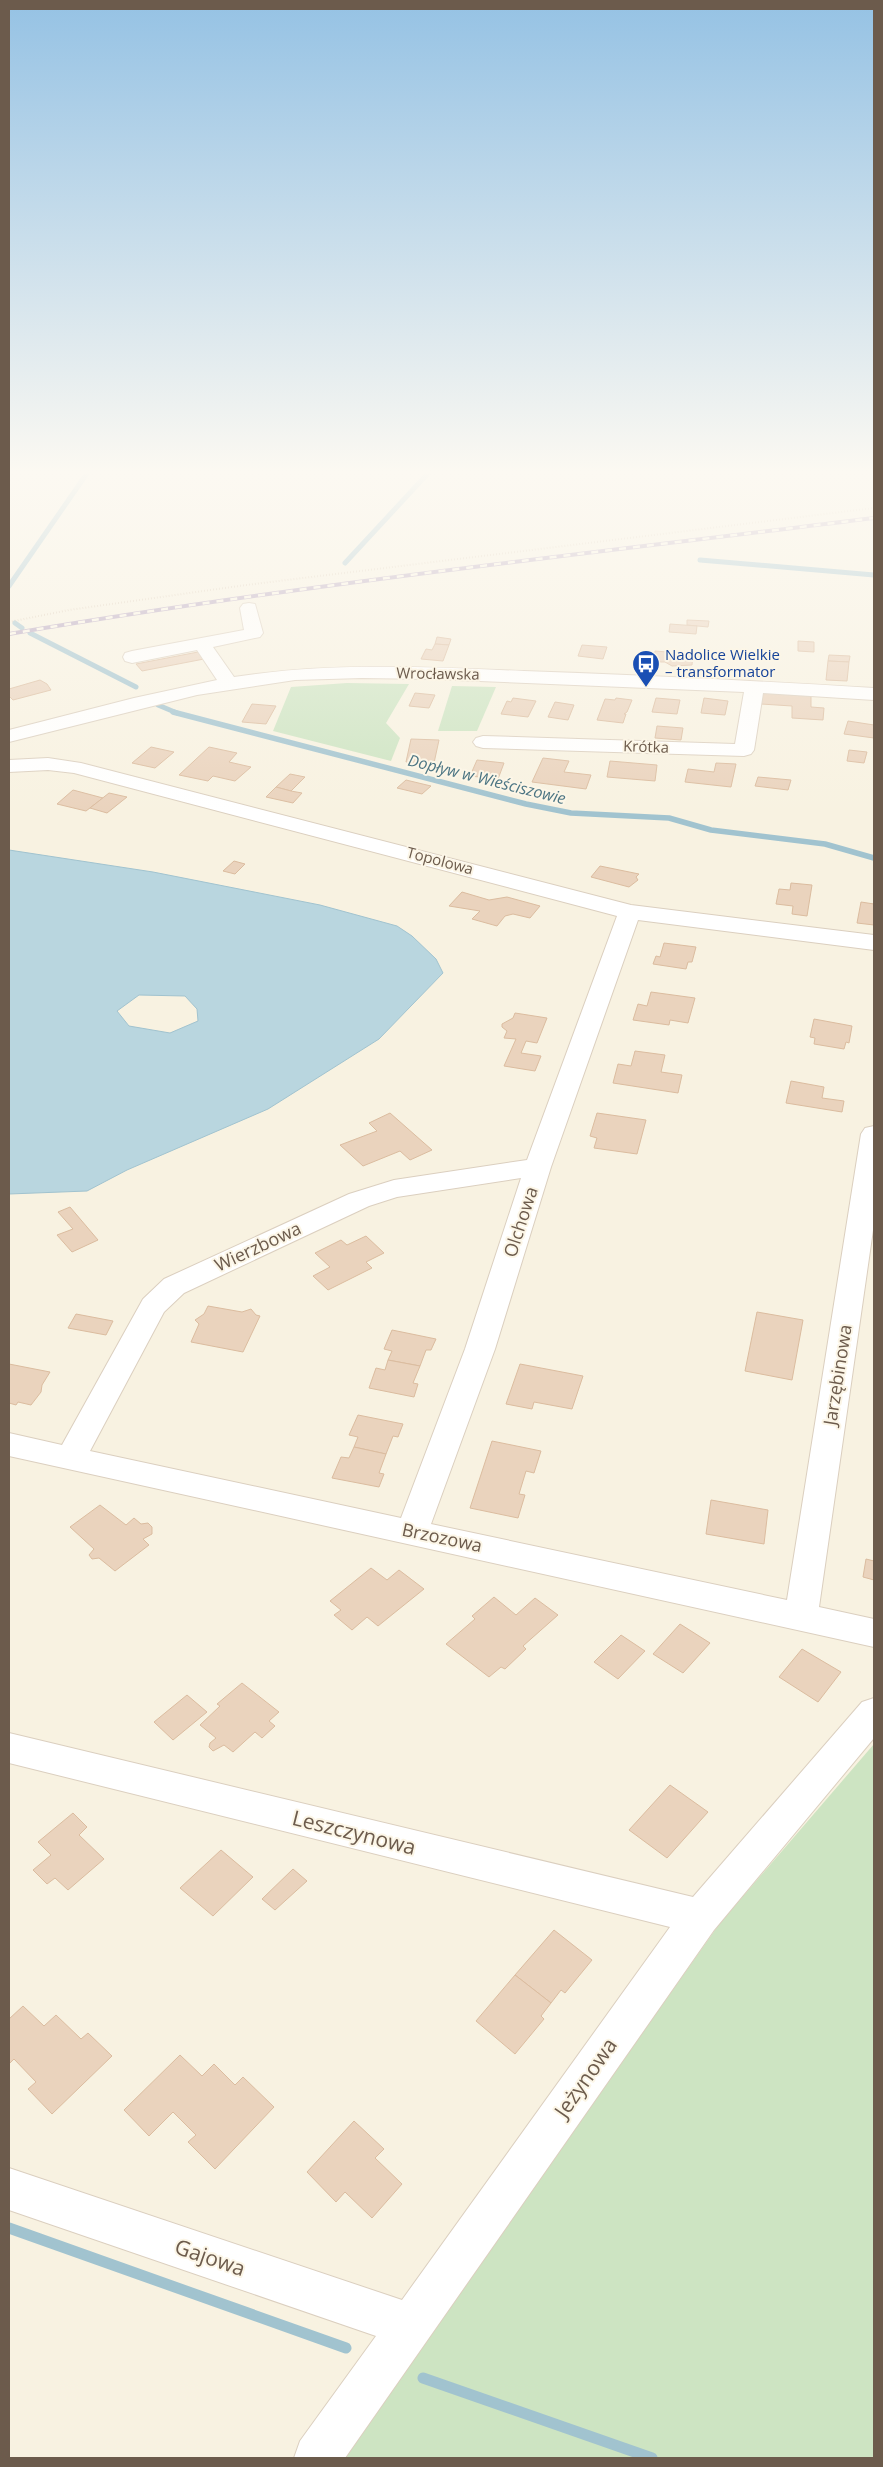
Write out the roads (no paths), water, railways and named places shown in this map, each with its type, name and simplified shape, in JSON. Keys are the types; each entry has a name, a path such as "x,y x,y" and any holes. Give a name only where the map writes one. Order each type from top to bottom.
{"street":[{"path":"132,657 254,632 249,608"},
{"path":"202,644 229,683"},
{"name":"Wrocławska","path":"9,736 164,695 272,677 365,673 755,686 874,694"},
{"name":"Krótka","path":"483,742 744,750 755,686"},
{"name":"Topolowa","path":"9,766 48,764 74,767 350,837 630,912 874,943"},
{"name":"Olchowa","path":"412,1532 480,1349 538,1167 630,912"},
{"name":"Jarzębinowa","path":"801,1616 868,1223 874,1134"},
{"name":"Wierzbowa","path":"71,1457 153,1306 174,1286 359,1200 394,1189 538,1167"},
{"name":"Brzozowa","path":"9,1445 874,1633"},
{"name":"Jeżynowa","path":"317,2458 700,1917 874,1712"},
{"name":"Leszczynowa","path":"9,1748 700,1917"},
{"name":"Gajowa","path":"9,2189 412,2326"}],"water":[{"path":"9,850 153,872 320,905 397,926 412,936 436,959 443,973 379,1039 268,1109 127,1170 87,1191 9,1194","holes":["139,995 185,996 197,1009 198,1021 170,1033 129,1026 117,1011"]}],"waterway":[{"name":"Dopływ w Wieściszowie","path":"15,623 22,628"},
{"name":"Dopływ w Wieściszowie","path":"30,633 136,687"},
{"name":"Dopływ w Wieściszowie","path":"158,705 177,713"},
{"name":"Dopływ w Wieściszowie","path":"173,712 526,804 571,813 669,818 711,830 825,844 874,858"},
{"path":"9,2228 346,2348"},
{"path":"423,2378 652,2458"}],"railway":[{"path":"9,634 117,616 340,584"}],"place":[{"name":"Nadolice Wielkie – transformator","path":"646,688"}]}
